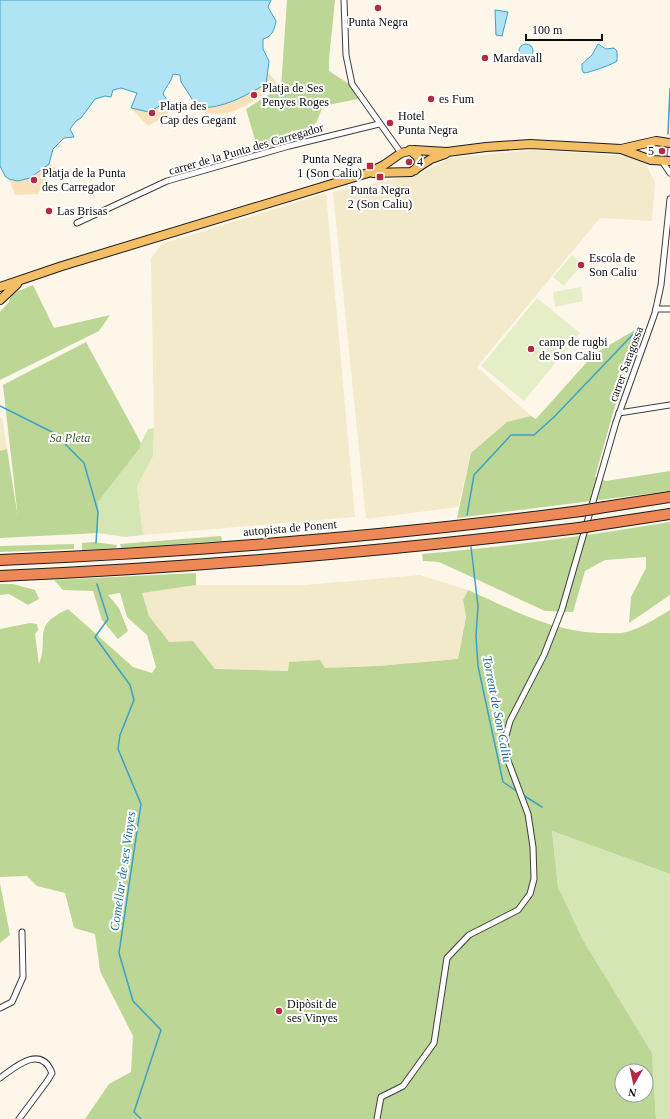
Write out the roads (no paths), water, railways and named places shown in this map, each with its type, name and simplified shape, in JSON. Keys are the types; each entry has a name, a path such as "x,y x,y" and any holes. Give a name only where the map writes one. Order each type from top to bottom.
{"highway":[{"name":"autopista de Ponent","path":"0,560 160,551 425,529 582,511 670,497"},
{"path":"0,576 143,569 400,548 582,530 597,525 670,514"}],"main road":[{"path":"0,287 93,256 368,173 384,165 400,154 410,150 447,152 486,147 530,144 621,148 652,142 670,143"},
{"path":"651,160 646,151 647,145 652,142"},
{"path":"621,148 651,160 666,161"},
{"path":"410,150 416,154 419,160 411,171"},
{"path":"368,173 411,171 431,159 447,152"},
{"path":"400,154 398,166 411,171"},
{"path":"0,300 24,279"}],"street":[{"path":"344,0 346,55 352,84 400,154"},
{"name":"carrer de la Punta des Carregador","path":"77,223 167,181 289,146 379,124"},
{"path":"666,161 670,173"},
{"name":"carrer Saragossa","path":"377,1119 381,1097 403,1086 434,1043 447,958 469,935 518,910 530,894 534,879 533,847 528,814 507,758 504,739 510,720 544,655 560,615 582,530 619,413 656,309 661,285 670,199"},
{"path":"656,309 670,309"},
{"path":"619,413 670,405"},
{"path":"0,1008 12,1002 23,978 22,932"},
{"path":"0,1078 22,1062 34,1058 49,1066 52,1073 19,1119"}],"water":[{"path":"0,0 271,0 268,7 276,21 274,30 263,39 263,49 269,61 266,84 225,104 207,108 198,108 181,82 180,75 173,74 163,94 168,101 149,112 131,108 137,93 121,88 113,90 111,97 105,96 95,99 81,118 76,121 70,129 74,137 64,138 53,149 49,164 30,178 18,181 9,179 5,176 0,166"},
{"path":"495,10 508,12 502,36 496,35"},
{"path":"526,44 531,46 533,51 531,56 526,58 521,56 519,51 521,46"},
{"path":"598,44 606,49 614,48 617,51 617,61 584,73 582,70 582,64 592,55"}],"waterway":[{"name":"Torrent de Son Caliu","path":"668,134 670,89"},
{"name":"Torrent de Son Caliu","path":"667,157 668,146"},
{"name":"Torrent de Son Caliu","path":"467,515 474,475 511,435 534,435 554,417 640,327"},
{"name":"Comellar de ses Vinyes","path":"0,406 54,433 84,463 98,512 96,543"},
{"name":"Torrent de Son Caliu","path":"471,547 478,606 476,636 478,666 503,782 518,792"},
{"name":"Comellar de ses Vinyes","path":"97,584 108,619 95,637 130,685 134,700 120,735 118,749 141,804 119,953 133,1001 161,1030 134,1112 141,1119"},
{"name":"Torrent de Son Caliu","path":"523,795 542,807"}],"place":[{"name":"Punta Negra","path":"378,8"},
{"name":"Mardavall","path":"485,58"},
{"name":"Platja de Ses Penyes Roges","path":"254,95"},
{"name":"es Fum","path":"431,99"},
{"name":"Platja des Cap des Gegant","path":"152,113"},
{"name":"Hotel Punta Negra","path":"390,123"},
{"name":"5","path":"662,151"},
{"name":"4","path":"409,162"},
{"name":"Punta Negra 1 (Son Caliu)","path":"370,166"},
{"name":"Punta Negra 2 (Son Caliu)","path":"380,177"},
{"name":"Platja de la Punta des Carregador","path":"34,180"},
{"name":"Las Brisas","path":"49,211"},
{"name":"Escola de Son Caliu","path":"581,265"},
{"name":"camp de rugbi de Son Caliu","path":"531,349"},
{"name":"Dipòsit de ses Vinyes","path":"279,1011"}],"park label":[{"name":"Sa Pleta","path":"70,438"}]}
